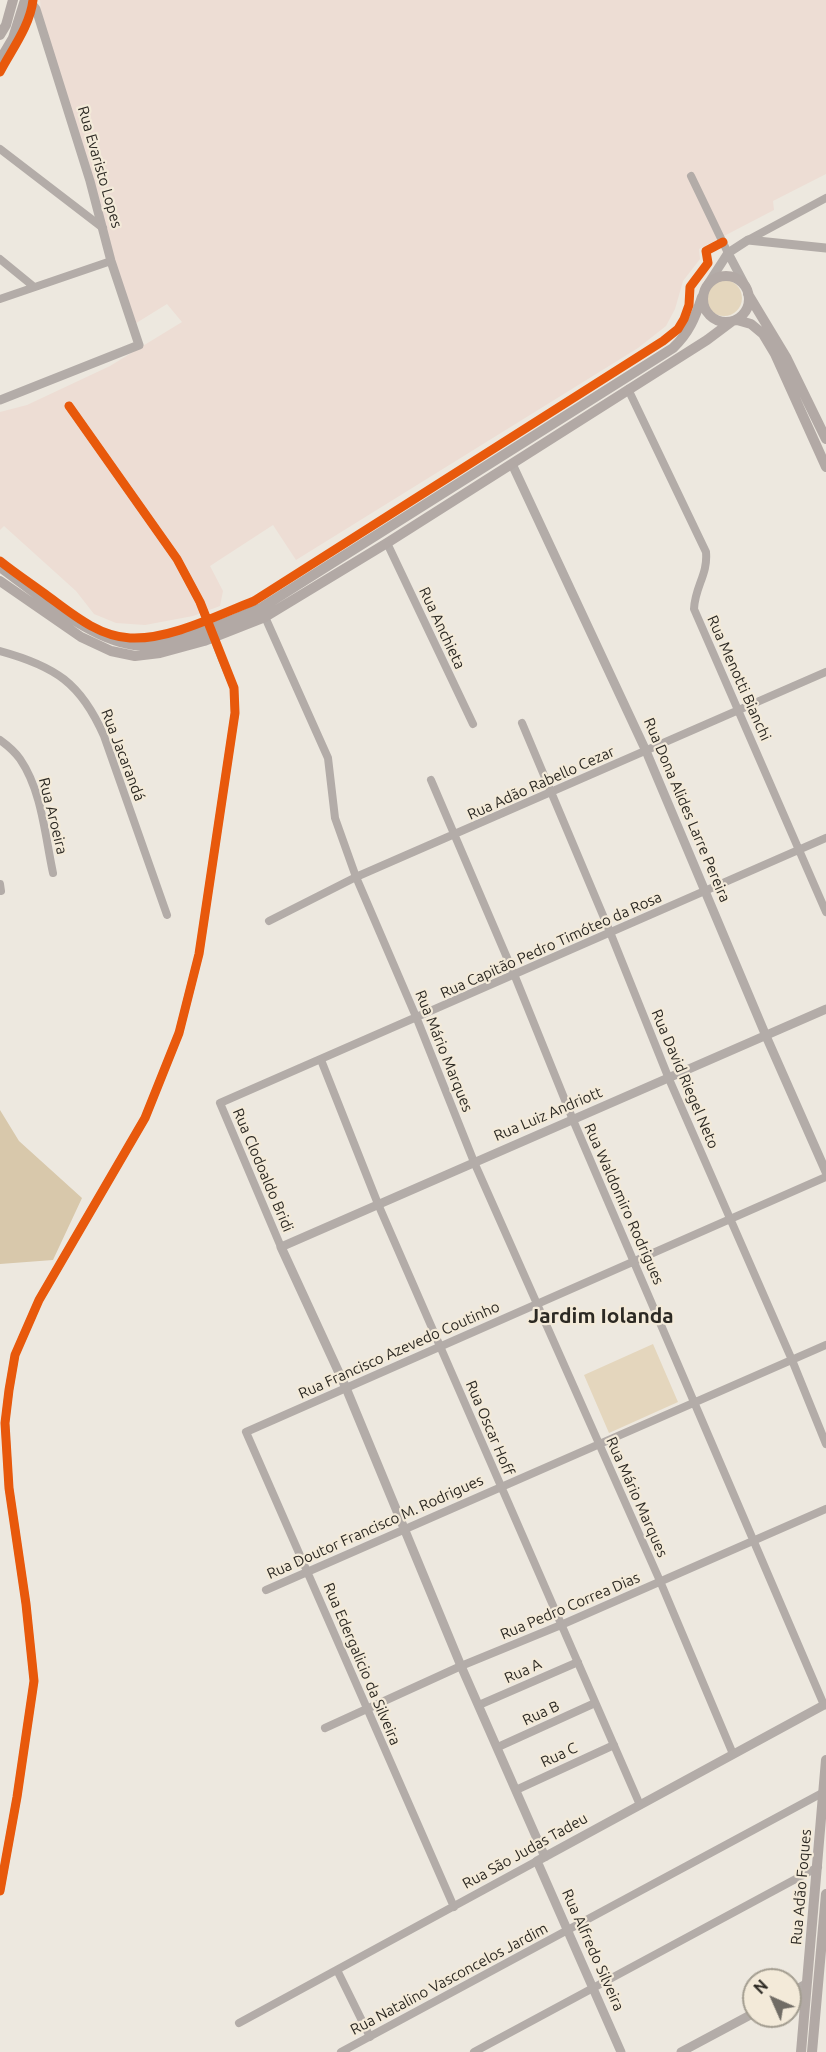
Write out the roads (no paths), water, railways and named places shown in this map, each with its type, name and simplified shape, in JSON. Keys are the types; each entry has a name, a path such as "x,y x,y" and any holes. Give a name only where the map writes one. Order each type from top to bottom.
{"main road":[{"path":"0,35 6,25 13,0"},
{"path":"0,60 13,38 27,0"},
{"path":"0,567 85,627 113,640 134,645 157,643 201,632 261,608 673,348 684,338 694,321 708,284 714,279 728,276 741,282 747,291 786,357 826,439"},
{"path":"0,581 81,637 111,651 135,656 160,653 204,641 265,617 387,543 707,340 747,309 747,291"},
{"path":"702,297 703,305 710,317 716,321 751,324 763,334 775,354 826,467"},
{"name":"Rua Adão Foques","path":"801,2052 826,1760"},
{"name":"Rua Adão Foques","path":"812,2052 826,1894"}],"street":[{"name":"Rua Evaristo Lopes","path":"0,400 139,345 111,261 90,181 36,9 27,0"},
{"path":"0,149 103,228"},
{"path":"691,176 747,291"},
{"path":"708,284 728,253 826,198"},
{"path":"748,240 826,248"},
{"path":"0,259 33,286"},
{"path":"0,299 111,261"},
{"name":"Rua Menotti Bianchi","path":"628,389 706,552 707,565 694,596 694,609 826,912"},
{"path":"0,1891 34,1681 26,1604 9,1488 5,1423 15,1355 39,1300 145,1118 179,1033 199,954 236,713 234,688 200,602 177,559 69,406"},
{"name":"Rua Dona Alides Larre Pereira","path":"512,464 646,751 826,1172"},
{"name":"Rua Anchieta","path":"387,543 473,724"},
{"name":"Rua Mário Marques","path":"265,617 328,758 335,818 356,877 417,1018 474,1162 660,1581 733,1754"},
{"name":"Rua Jacarandá","path":"0,651 29,659 56,674 77,689 93,711 104,736 167,915"},
{"name":"Rua Adão Rabello Cezar","path":"269,921 356,877 551,794 826,672"},
{"name":"Rua David Riegel Neto","path":"522,723 669,1079 792,1360 826,1444"},
{"name":"Rua Aroeira","path":"0,740 20,758 29,776 37,799 53,873"},
{"name":"Rua Waldomiro Rodrigues","path":"431,780 573,1120 825,1705"},
{"name":"Rua Capitão Pedro Timóteo da Rosa","path":"220,1103 826,838"},
{"name":"Rua Luiz Andriott","path":"281,1247 826,1009"},
{"name":"Rua Oscar Hoff","path":"321,1060 378,1204 640,1805"},
{"name":"Rua Clodoaldo Bridi","path":"220,1103 281,1247"},
{"name":"Rua Francisco Azevedo Coutinho","path":"246,1432 826,1177"},
{"name":"Rua Alfredo Silveira","path":"281,1247 346,1388 461,1666 498,1747 569,1930 621,2052"},
{"name":"Rua Doutor Francisco M. Rodrigues","path":"266,1590 826,1345"},
{"name":"Rua Edergalicio da Silveira","path":"246,1432 454,1907"},
{"name":"Rua Pedro Correa Dias","path":"325,1728 461,1666 561,1625 826,1509"},
{"name":"Rua A","path":"479,1705 578,1662"},
{"name":"Rua B","path":"498,1747 595,1703"},
{"name":"Rua São Judas Tadeu","path":"239,2023 825,1705"},
{"name":"Rua C","path":"516,1790 614,1745"},
{"name":"Rua Natalino Vasconcelos Jardim","path":"341,2052 824,1792"},
{"path":"474,2052 818,1867"},
{"path":"337,1970 369,2037"},
{"path":"802,1986 806,1984"},
{"path":"681,2052 742,2019"}],"district":[{"name":"Jardim Iolanda","path":"601,1316"}]}
